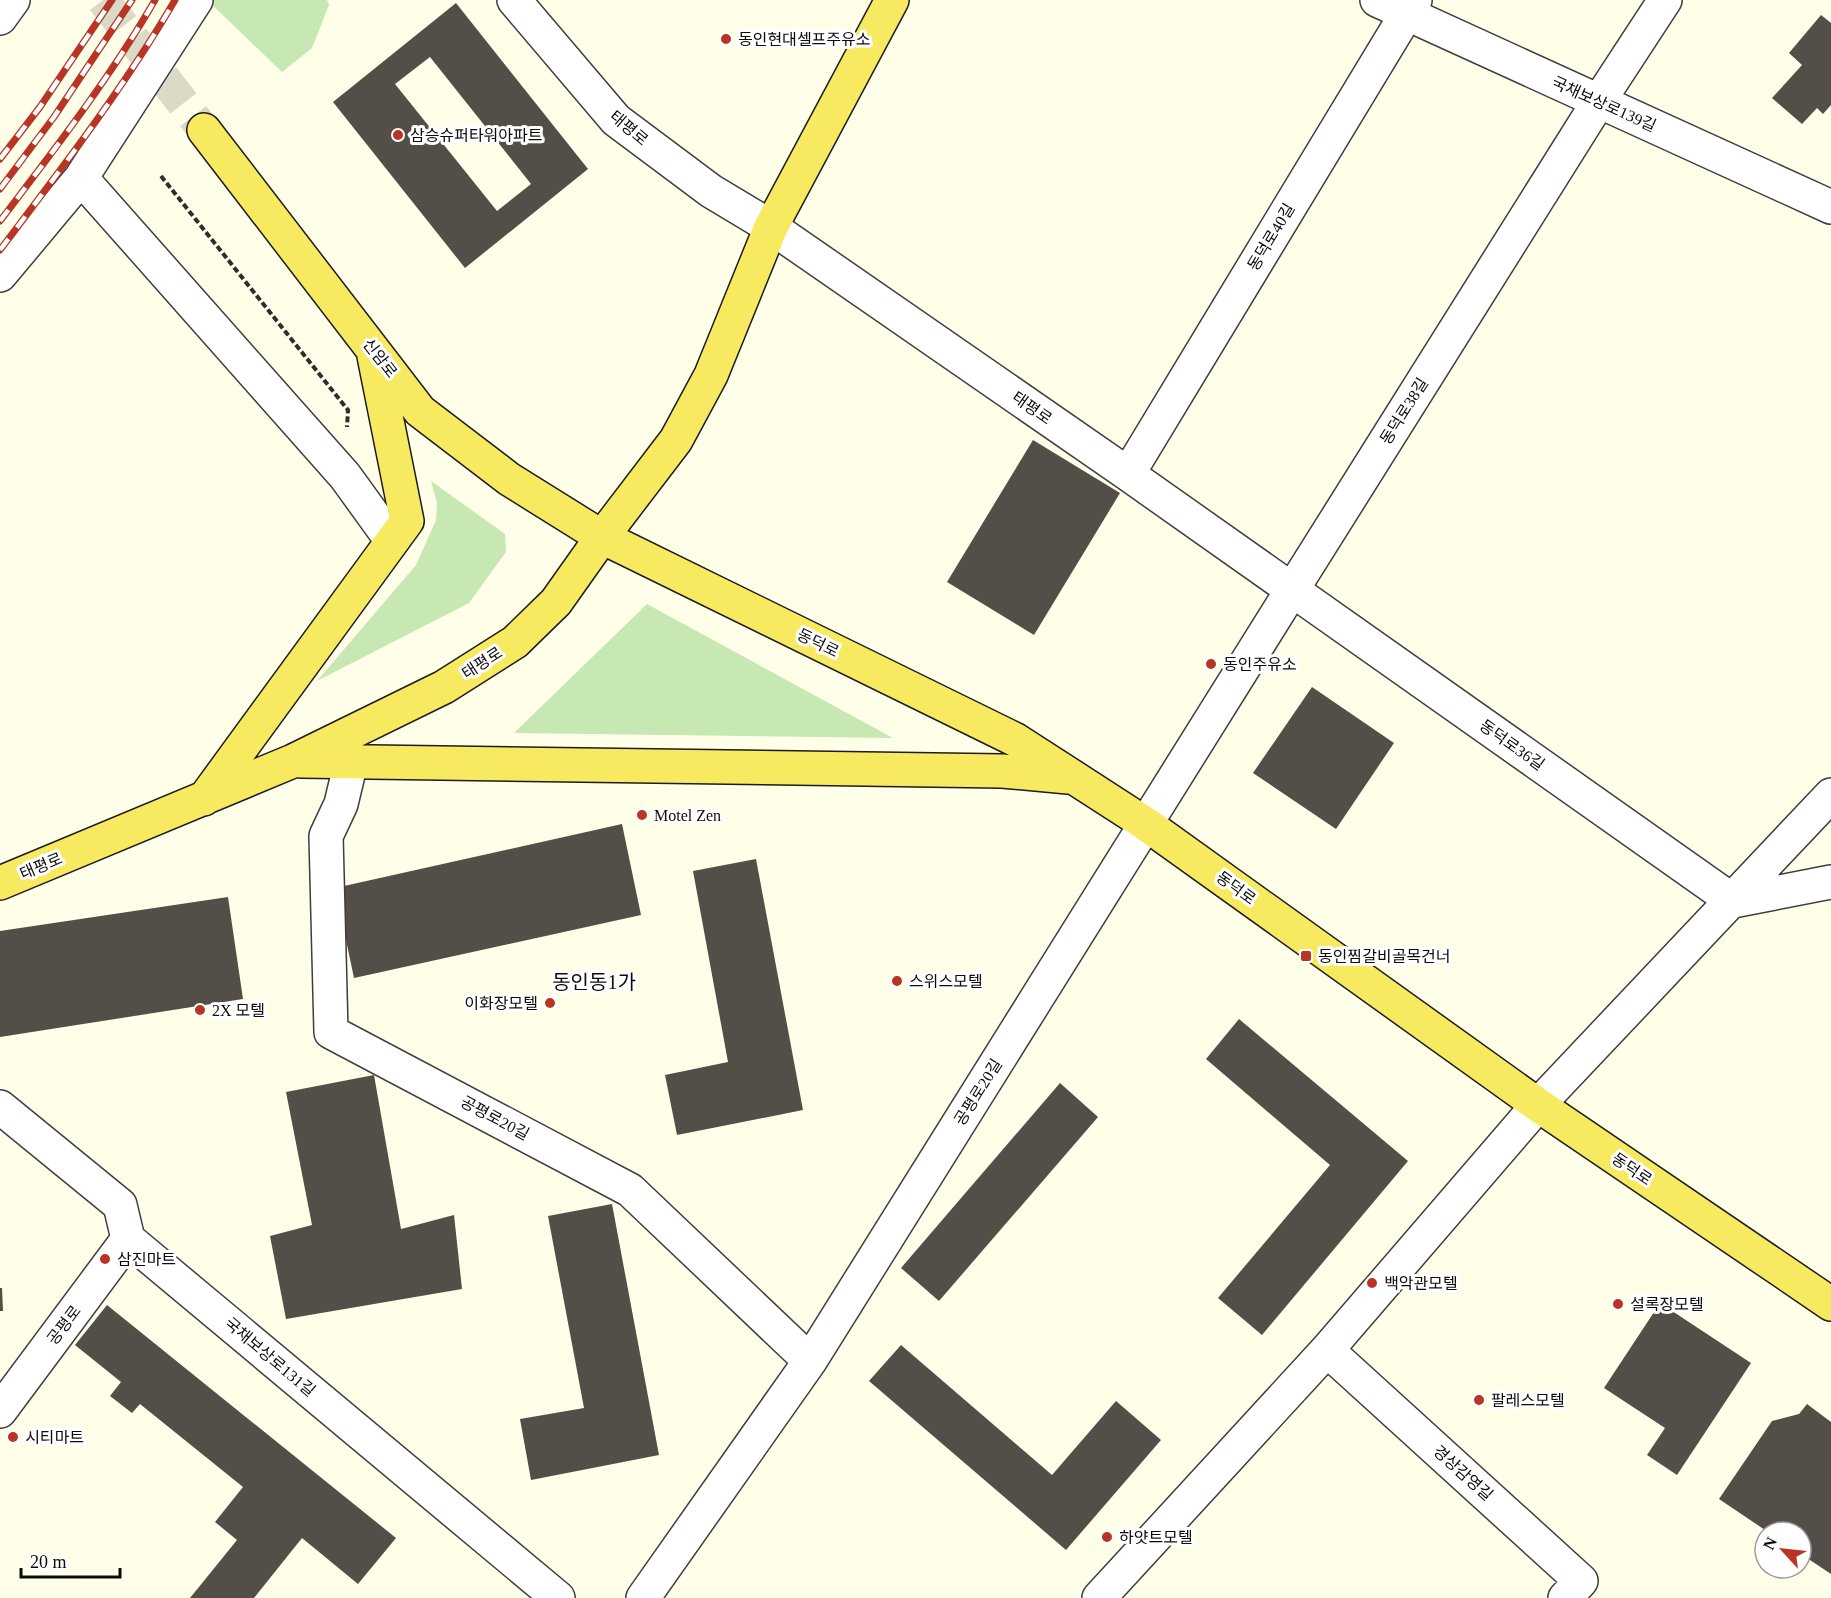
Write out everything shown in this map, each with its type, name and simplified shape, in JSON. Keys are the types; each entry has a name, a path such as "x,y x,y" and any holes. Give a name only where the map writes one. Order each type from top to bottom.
{"main road":[{"name":"태평로","path":"0,883 293,761 444,687 515,642 556,602 676,440 711,375 771,227 892,0"},
{"name":"신암로","path":"204,130 420,411 508,479 602,537"},
{"path":"204,799 407,521 372,349"},
{"name":"동덕로","path":"602,537 1016,740 1146,824 1538,1105 1831,1304"},
{"path":"293,761 1002,771 1075,778"}],"street":[{"path":"0,18 13,0"},
{"path":"0,274 81,178 196,0"},
{"name":"태평로","path":"514,0 616,120 711,191 771,227 1292,590"},
{"name":"국채보상로139길","path":"1377,0 1411,7 1599,101 1831,207"},
{"name":"동덕로38길","path":"1146,824 1599,101 1665,0"},
{"name":"동덕로40길","path":"1128,474 1411,7"},
{"path":"81,178 345,476 392,541"},
{"name":"동덕로36길","path":"1292,590 1732,901"},
{"name":"공평로20길","path":"351,762 341,804 326,836 331,1032 630,1190 810,1361"},
{"path":"1099,1598 1327,1350 1538,1105 1831,795"},
{"name":"공평로20길","path":"642,1598 810,1361 1146,824"},
{"path":"1732,901 1831,882"},
{"path":"0,1107 120,1204 128,1239"},
{"name":"공평로","path":"0,1411 128,1239"},
{"name":"국채보상로131길","path":"128,1239 558,1598"},
{"name":"경상감영길","path":"1327,1350 1581,1581 1565,1598"}],"path":[{"path":"161,176 348,410 345,476"}],"green space":[{"path":"207,0 327,0 329,5 312,48 282,72"},
{"path":"431,481 505,534 506,552 469,603 317,681 416,565 436,520 437,503"},
{"path":"647,604 893,738 514,733"}],"building":[{"name":"삼승슈퍼타워아파트","path":"456,3 588,169 465,268 333,102","holes":["430,57 531,184 497,211 395,84"]},
{"path":"1821,15 1831,23 1831,105 1823,114 1817,108 1802,124 1772,98 1802,65 1789,53"},
{"path":"1033,440 1120,493 1034,635 947,582"},
{"path":"1312,687 1394,743 1336,829 1253,773"},
{"path":"622,824 641,915 354,978 335,888"},
{"path":"756,859 803,1110 677,1135 665,1075 728,1062 693,871"},
{"path":"228,897 243,999 0,1037 0,931"},
{"path":"1239,1019 1408,1161 1262,1335 1218,1298 1330,1165 1206,1059"},
{"path":"374,1075 401,1229 454,1215 462,1289 286,1319 270,1236 312,1225 286,1092"},
{"path":"1060,1083 1098,1117 939,1301 901,1268"},
{"path":"612,1204 659,1455 531,1480 520,1419 584,1408 548,1216"},
{"path":"0,1288 2,1288 3,1311 0,1311"},
{"path":"1660,1303 1751,1363 1677,1475 1647,1455 1665,1428 1604,1388"},
{"path":"107,1305 396,1538 358,1584 302,1538 254,1598 190,1598 237,1540 215,1522 243,1487 140,1404 132,1413 110,1396 121,1382 75,1345"},
{"path":"901,1345 1052,1475 1116,1401 1161,1440 1066,1550 869,1381"},
{"path":"1807,1404 1831,1422 1831,1574 1813,1562 1813,1520 1753,1520 1753,1522 1719,1499 1772,1421 1799,1414"}],"tunnel":[{"path":"103,0 204,130"}],"railway":[{"path":"0,159 40,107 112,0"},
{"path":"0,189 54,117 132,0"},
{"path":"0,221 100,85 155,0"},
{"path":"0,250 69,159 135,65 175,0"}],"place":[{"name":"동인현대셀프주유소","path":"726,39"},
{"name":"삼승슈퍼타워아파트","path":"398,135"},
{"name":"동인주유소","path":"1211,664"},
{"name":"Motel Zen","path":"642,815"},
{"name":"동인찜갈비골목건너","path":"1306,956"},
{"name":"스위스모텔","path":"897,981"},
{"name":"이화장모텔","path":"550,1003"},
{"name":"2X 모텔","path":"200,1010"},
{"name":"삼진마트","path":"105,1259"},
{"name":"백악관모텔","path":"1372,1283"},
{"name":"설록장모텔","path":"1618,1304"},
{"name":"팔레스모텔","path":"1479,1400"},
{"name":"시티마트","path":"13,1437"},
{"name":"하얏트모텔","path":"1107,1537"}],"district":[{"name":"동인동1가","path":"594,982"}]}
